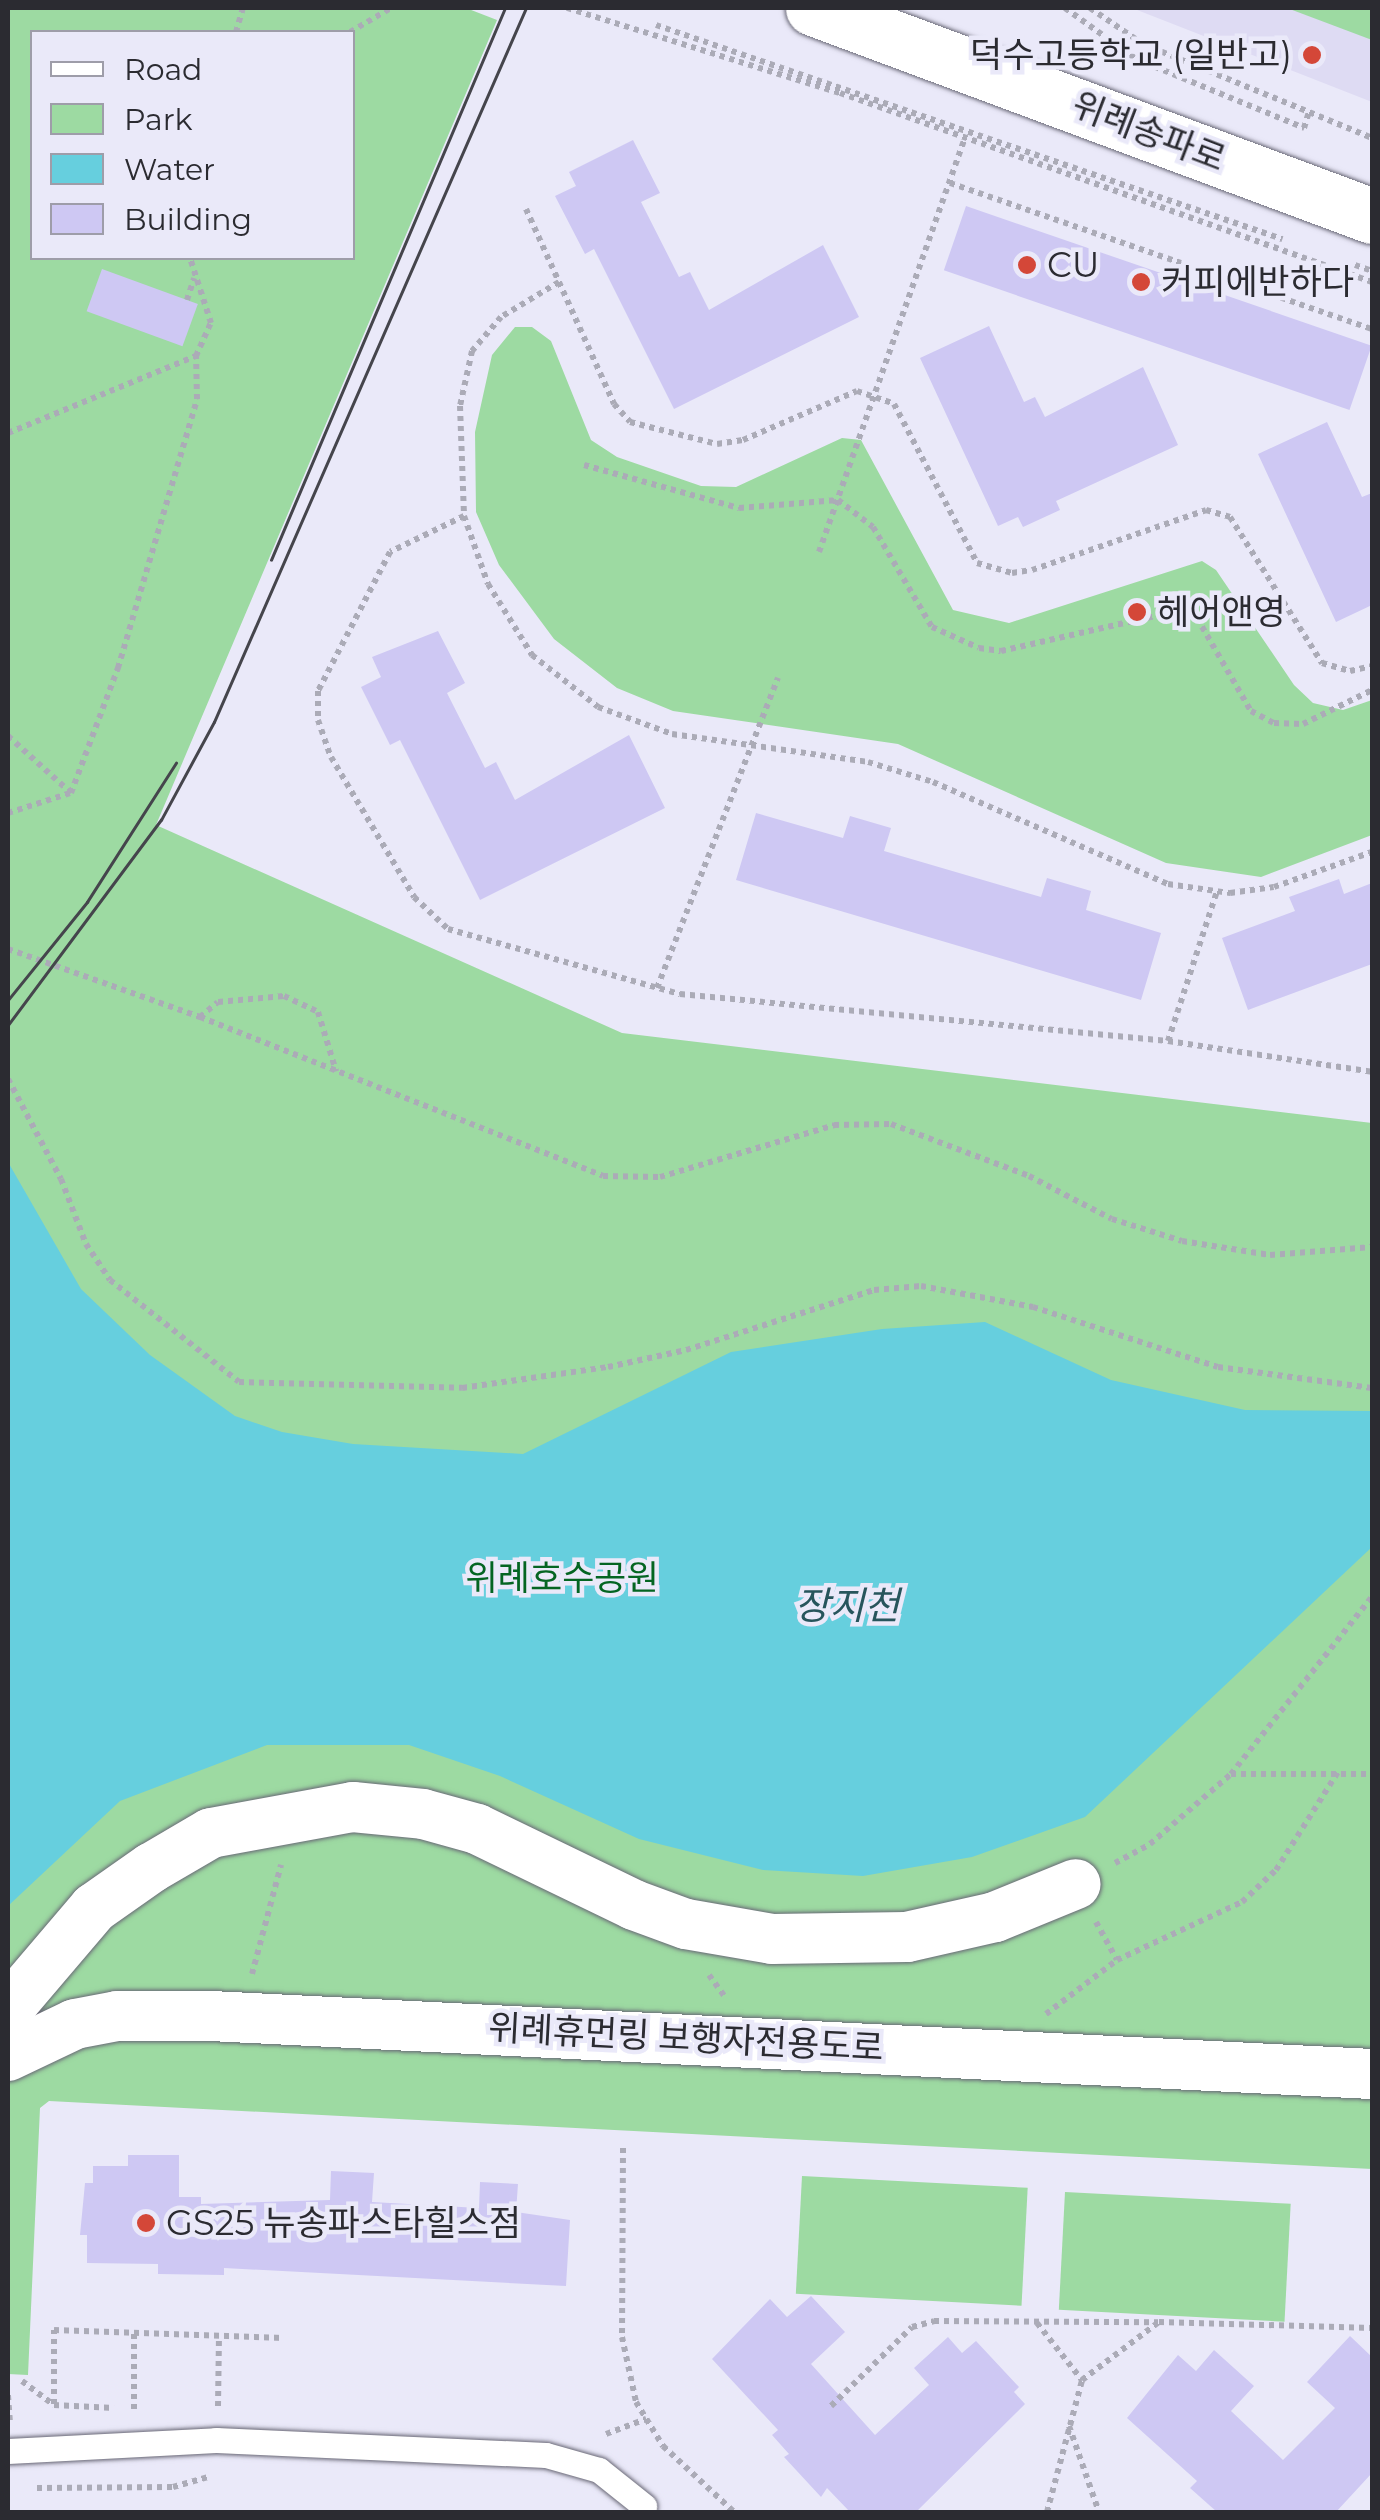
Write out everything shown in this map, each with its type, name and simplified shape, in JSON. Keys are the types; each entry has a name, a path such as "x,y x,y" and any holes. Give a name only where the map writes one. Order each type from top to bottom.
{"main road":[{"name":"위례송파로","path":"812,8 1372,216"}],"street":[{"path":"8,2009 94,1908 210,1833 353,1807 423,1814 478,1830 571,1879 668,1917 772,1940 907,1936 995,1917 1076,1884"},
{"name":"위례휴먼링 보행자전용도로","path":"8,2056 75,2024 117,2016 240,2017 1020,2053 1372,2074"}],"lane":[{"path":"8,2451 216,2440 546,2454 599,2470 644,2506"}],"path":[{"path":"353,30 391,8"},
{"path":"568,8 965,138 1372,282"},
{"path":"1065,8 1136,59 1304,128 1309,112"},
{"path":"1090,8 1143,44 1372,138"},
{"path":"656,25 1372,271"},
{"path":"819,552 965,138"},
{"path":"950,183 1372,329"},
{"path":"526,209 614,404 630,422 717,444 743,440 836,396 857,391 894,404 977,563 1012,572 1032,570 1206,510 1230,517 1322,663 1350,671 1372,666"},
{"path":"71,792 118,668 192,416 196,356 210,322 190,260"},
{"path":"187,300 194,277"},
{"path":"559,282 501,317 472,350 460,406 464,516 488,584 532,655 558,676 616,714 672,734 868,762 933,782 1136,872 1217,891 1274,887 1372,852"},
{"path":"8,433 196,356"},
{"path":"584,465 738,508 838,500 872,527 932,627 956,641 1001,651 1181,610 1197,618 1251,710 1274,723 1302,724 1343,710 1372,690"},
{"path":"464,516 390,552 318,691 318,720 331,757 414,898 436,921 657,988 1168,1041 1372,1072"},
{"path":"657,988 778,678"},
{"path":"8,736 71,792"},
{"path":"8,813 71,792"},
{"path":"1168,1041 1217,891"},
{"path":"8,949 200,1017 604,1176 660,1177 834,1124 891,1124 942,1139 1112,1219 1182,1241 1270,1255 1372,1247"},
{"path":"200,1017 218,1002 284,996 318,1012 336,1071"},
{"path":"8,1079 60,1179 86,1244 110,1280 239,1382 462,1388 608,1368 686,1350 874,1290 921,1286 1034,1307 1218,1368 1372,1388"},
{"path":"1076,1884 1150,1844 1231,1774 1372,1596"},
{"path":"1020,2053 1053,2004 1116,1960 1242,1902 1276,1870 1338,1772"},
{"path":"1231,1774 1372,1774"},
{"path":"240,2017 295,1815"},
{"path":"623,2148 622,2337 636,2402 663,2446 734,2512"},
{"path":"831,2406 912,2328 934,2321 1372,2328"},
{"path":"1036,2322 1082,2380"},
{"path":"1047,2512 1082,2380 1160,2322"},
{"path":"54,2405 54,2330 284,2338"},
{"path":"134,2333 134,2408"},
{"path":"218,2336 218,2412"},
{"path":"1069,2425 1099,2512"},
{"path":"16,2488 173,2487 214,2476"}],"shaded area":[{"name":"덕수고등학교 (일반고)","path":"1132,8 1372,8 1372,102"}],"green space":[{"name":"위례호수공원","path":"8,8 466,8 497,20 156,825 622,1033 1372,1123 1372,2169 49,2101 40,2108 28,2375 8,2374"},
{"path":"1287,8 1372,8 1372,40"},
{"path":"515,327 532,327 551,341 591,440 617,457 701,486 736,487 842,438 861,440 953,610 1009,623 1202,561 1216,570 1294,685 1313,703 1343,710 1372,700 1372,835 1261,877 1166,863 898,744 673,711 617,688 554,639 499,565 476,512 475,432 492,355"},
{"path":"802,2176 1028,2188 1022,2306 796,2294"},
{"path":"1065,2192 1291,2204 1285,2322 1059,2310"}],"water":[{"name":"장지천","path":"8,1162 81,1289 150,1355 235,1416 282,1432 353,1444 523,1454 731,1352 882,1329 985,1322 1111,1380 1245,1410 1372,1411 1372,1547 1085,1817 972,1857 863,1876 763,1870 639,1839 500,1776 409,1745 267,1745 120,1801 8,1906"}],"building":[{"path":"633,140 660,193 641,202 679,277 690,272 709,310 823,245 859,317 674,409 594,249 585,254 555,196 576,186 569,172"},
{"path":"966,206 1372,346 1349,410 944,270"},
{"path":"102,269 198,304 182,346 87,311"},
{"path":"989,326 1024,402 1035,397 1045,417 1143,367 1178,445 1056,501 1060,510 1023,527 1018,517 998,526 920,358"},
{"path":"1327,422 1362,497 1372,493 1372,605 1336,622 1258,454"},
{"path":"438,631 465,683 447,693 485,768 496,762 515,800 629,735 665,808 480,900 400,740 390,745 361,687 381,677 372,657"},
{"path":"756,813 843,838 850,816 891,828 884,851 1041,897 1047,878 1091,891 1086,910 1161,933 1141,1000 736,880"},
{"path":"1339,879 1344,894 1372,883 1372,964 1248,1010 1222,938 1295,911 1289,897"},
{"path":"128,2155 179,2155 179,2197 201,2197 201,2204 330,2200 331,2171 374,2173 372,2202 479,2208 480,2182 518,2184 516,2212 570,2220 566,2286 224,2268 224,2275 158,2274 158,2264 87,2263 87,2235 80,2235 85,2183 93,2183 93,2166 128,2166"},
{"path":"811,2296 845,2332 811,2364 875,2435 929,2385 914,2368 948,2337 962,2353 976,2341 1019,2387 1014,2392 1025,2404 916,2512 850,2512 827,2488 821,2497 784,2457 789,2454 772,2435 778,2430 712,2359 770,2299 787,2317"},
{"path":"1350,2336 1372,2357 1372,2473 1336,2512 1217,2512 1190,2488 1197,2481 1127,2418 1178,2355 1196,2371 1214,2350 1254,2386 1231,2411 1283,2460 1335,2408 1307,2382"}],"tram line":[{"path":"271,560 505,8"},
{"path":"8,1025 161,820 214,722 526,8"},
{"path":"8,1000 87,902 176,763"}],"place":[{"name":"덕수고등학교 (일반고)","path":"1312,55"},
{"name":"CU","path":"1027,265"},
{"name":"커피에반하다","path":"1141,282"},
{"name":"헤어앤영","path":"1137,612"},
{"name":"GS25 뉴송파스타힐스점","path":"146,2223"}]}
